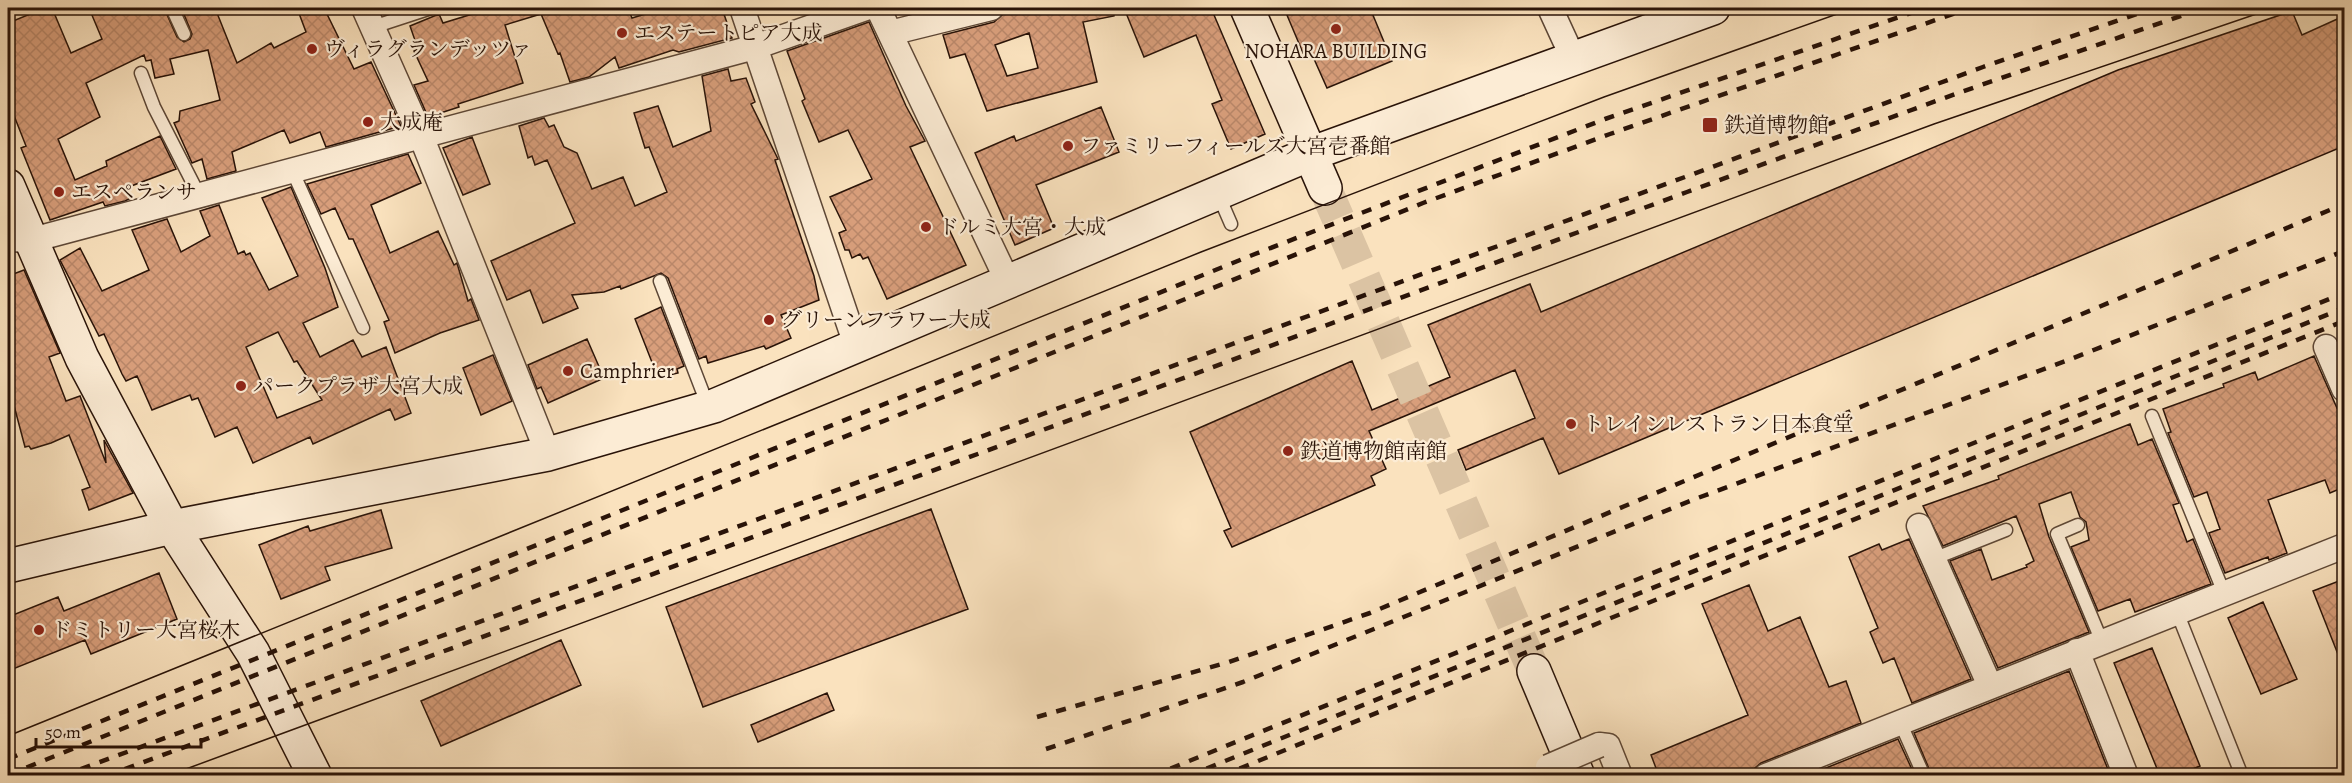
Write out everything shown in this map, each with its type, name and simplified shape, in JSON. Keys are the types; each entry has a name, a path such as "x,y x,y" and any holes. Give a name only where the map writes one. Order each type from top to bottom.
{"street":[{"path":"742,8 856,345"},
{"path":"20,239 199,195 755,47 866,8"},
{"path":"878,8 1008,282"},
{"path":"890,33 991,8"},
{"path":"1247,8 1325,188"},
{"path":"1550,8 1572,58"},
{"path":"8,566 172,527 548,454 708,408 1310,154 1572,58 1654,18 1713,8"},
{"path":"368,17 421,136 548,454"},
{"path":"8,186 20,239 172,527 253,653 315,776"},
{"path":"2326,347 2344,389"},
{"path":"1919,526 1989,686"},
{"path":"1766,776 2344,546"},
{"path":"2077,651 2126,776"},
{"path":"1534,670 1556,773 1599,745 1608,746 1620,776"}],"lane":[{"path":"172,8 183,34"},
{"path":"368,17 431,8"},
{"path":"141,73 154,107 199,195"},
{"path":"292,170 363,328"},
{"path":"1217,193 1231,224"},
{"path":"660,281 708,408"},
{"path":"2152,416 2224,593"},
{"path":"2078,525 2057,534 2102,642"},
{"path":"1933,559 2006,530"},
{"path":"2177,612 2242,776"},
{"path":"1900,722 1924,776"}],"building":[{"path":"45,8 52,8 71,53 102,39 89,8 164,8 177,37 184,42 190,39 192,34 183,12 192,8 215,8 237,63 271,43 274,48 306,32 297,8 324,8 354,69 371,62 401,126 326,147 320,132 290,143 284,130 232,152 236,171 207,179 202,159 192,163 174,123 179,121 180,111 220,100 208,50 170,59 174,74 155,78 151,60 146,61 144,55 86,83 100,117 58,139 75,180 107,166 106,161 160,136 176,169 126,188 131,198 125,201 105,206 103,202 50,220 21,148 26,146 11,108 8,110 8,23"},
{"path":"492,8 628,8 632,18 665,8 722,8 732,38 679,52 673,50 619,68 615,57 589,77 570,82 560,53 558,54 541,14 505,25 523,83 458,104 459,107 428,117 414,85 428,81 414,51 418,49 410,26 439,14 443,23"},
{"path":"1029,8 1114,8 1114,16 1083,22 1097,82 987,111 965,54 950,58 943,35 994,22 1003,14","holes":["1029,33 1038,68 1007,76 995,45"]},
{"path":"1124,8 1211,8 1265,134 1231,149 1212,104 1222,100 1196,35 1144,57"},
{"name":"NOHARA BUILDING","path":"1284,8 1370,8 1392,61 1327,88 1310,50 1303,53"},
{"path":"2292,11 2302,35 2344,16 2344,146 1559,474 1543,438 1466,470 1458,450 1535,418 1515,370 1369,431 1386,469 1371,476 1375,485 1232,547 1224,531 1231,528 1190,432 1352,361 1372,410 1450,377 1428,325 1530,284 1541,312 2118,70"},
{"path":"869,22 906,106 925,141 910,147 966,265 887,299 868,257 863,259 860,254 852,258 849,250 845,250 839,233 846,230 830,197 872,179 848,130 819,142 802,101 805,99 787,51"},
{"path":"728,69 731,81 746,78 755,102 751,104 778,159 775,160 814,276 819,300 781,315 791,338 766,349 764,346 708,363 706,356 699,359 668,278 661,273 621,289 620,286 604,292 572,295 578,308 543,323 530,290 507,300 491,261 575,223 547,160 535,165 532,156 528,158 519,126 544,118 549,127 554,125 564,147 577,153 592,189 623,177 635,206 667,192 649,147 645,148 634,113 658,106 673,147 711,131 702,76"},
{"path":"1101,107 1119,152 1036,185 1054,228 1015,245 975,153 1014,136 1016,141"},
{"path":"472,137 490,184 463,195 443,148"},
{"path":"408,154 421,183 371,205 390,253 438,231 454,265 457,263 468,301 471,299 479,320 440,333 395,353 384,322 389,320 353,239 349,239 335,208 321,214 307,184"},
{"path":"291,187 325,268 338,307 303,323 320,357 353,340 362,357 386,347 411,413 395,420 390,409 313,444 310,437 253,463 237,427 215,437 198,398 192,400 190,395 152,410 137,376 126,381 104,334 99,336 60,260 80,248 102,291 149,270 132,230 167,219 181,252 210,236 200,211 219,205 238,254 244,251 246,255 250,253 269,290 298,276 262,198","holes":["278,332 294,362 297,361 322,400 277,418 246,347"]},
{"path":"24,270 60,353 49,357 66,401 80,396 106,463 104,440 133,493 89,510 82,490 90,487 69,435 31,449 29,446 25,447 8,383 8,276"},
{"path":"661,307 684,366 677,369 678,373 661,377 657,375 635,319"},
{"name":"Camphrier","path":"587,339 604,378 548,403 541,387 537,389 528,365"},
{"path":"493,355 512,401 481,415 463,368"},
{"path":"2314,356 2337,408 2344,406 2344,487 2330,493 2325,480 2268,500 2287,553 2269,560 2268,557 2225,573 2209,533 2220,529 2207,492 2194,497 2168,433 2171,432 2163,409 2224,387 2223,384 2255,372 2258,380"},
{"path":"2130,424 2138,445 2152,439 2179,503 2173,505 2187,542 2193,539 2211,584 2135,612 2130,599 2098,611 2071,547 2089,540 2086,522 2080,517 2071,492 2039,504 2049,537 2089,632 1998,668 1950,561 1981,549 1992,580 2027,567 2026,565 2034,561 2016,516 1943,546 1923,506 1999,479 1998,476"},
{"path":"931,509 968,609 703,707 666,607"},
{"path":"381,510 392,548 325,567 330,580 281,599 259,545 308,526 310,531"},
{"path":"1909,539 1971,679 1912,703 1894,658 1883,663 1870,632 1878,628 1849,557 1879,544 1882,550"},
{"path":"159,573 177,619 91,654 85,640 8,671 8,617 58,597 64,611"},
{"path":"2344,579 2344,667 2343,667 2313,591"},
{"path":"1749,585 1768,631 1800,617 1829,687 1846,681 1861,723 1761,763 1755,768 1752,776 1659,776 1651,755 1748,715 1702,604"},
{"path":"2263,602 2297,679 2261,694 2228,618"},
{"path":"561,640 581,685 441,746 421,701"},
{"path":"2152,648 2200,766 2176,776 2160,776 2114,663"},
{"path":"2069,671 2109,772 2102,776 1932,776 1914,733"},
{"path":"827,693 834,710 758,742 751,725"},
{"path":"1898,739 1915,776 1806,776"}],"tunnel":[{"path":"1325,188 1534,671"}],"tram line":[{"path":"8,736 1201,252 1604,97 1854,8"},
{"path":"167,776 1934,124 2274,8"}],"railway":[{"path":"8,759 1255,254 1605,119 1925,8"},
{"path":"8,775 1423,203 1610,134 1970,8"},
{"path":"62,776 1983,67 2154,8"},
{"path":"106,776 1687,192 1958,93 2204,8"},
{"path":"1037,717 1229,662 1370,613 2344,204"},
{"path":"1046,749 1243,682 1695,499 2071,359 2344,251"},
{"path":"1152,776 2344,293"},
{"path":"1188,776 2344,308"},
{"path":"1221,776 2344,321"}],"place":[{"name":"NOHARA BUILDING","path":"1336,29"},
{"name":"エステートピア大成","path":"622,33"},
{"name":"ヴィラグランデッツァ","path":"312,49"},
{"name":"大成庵","path":"368,122"},
{"name":"鉄道博物館","path":"1710,125"},
{"name":"ファミリーフィールズ大宮壱番館","path":"1068,146"},
{"name":"エスペランサ","path":"59,192"},
{"name":"ドルミ大宮・大成","path":"926,227"},
{"name":"グリーンフラワー大成","path":"769,320"},
{"name":"Camphrier","path":"568,371"},
{"name":"パークプラザ大宮大成","path":"241,386"},
{"name":"トレインレストラン日本食堂","path":"1571,424"},
{"name":"鉄道博物館南館","path":"1288,451"},
{"name":"ドミトリー大宮桜木","path":"39,630"}]}
